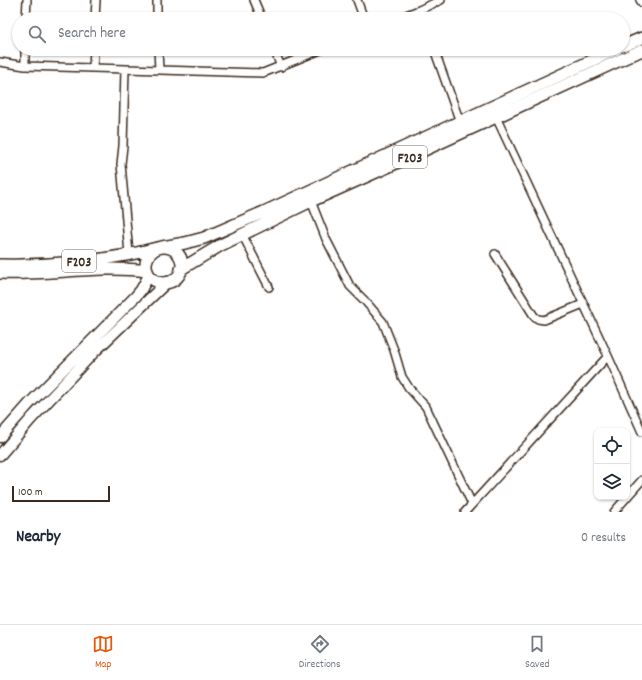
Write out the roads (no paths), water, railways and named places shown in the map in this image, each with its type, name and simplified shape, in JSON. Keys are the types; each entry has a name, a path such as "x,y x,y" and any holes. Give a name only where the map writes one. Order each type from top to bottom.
{"main road":[{"path":"630,43 642,38"},
{"name":"F203","path":"630,56 642,50"},
{"name":"F203","path":"0,265 56,263 129,254 204,238 264,212 602,56"},
{"name":"F203","path":"182,269 242,234 311,201 629,56"},
{"path":"0,437 30,403 141,290 148,273 146,262 150,253 160,248 168,247 177,253 182,263 182,269 174,280 159,282 148,273"},
{"name":"F203","path":"0,273 42,273 122,268 148,273"},
{"path":"0,455 31,419 93,353 167,282"}],"street":[{"path":"26,12 27,0"},
{"path":"95,12 96,0"},
{"path":"156,0 157,12"},
{"path":"254,0 259,12"},
{"path":"357,0 361,12"},
{"path":"414,12 441,0"},
{"path":"25,56 25,66"},
{"path":"93,68 94,56"},
{"path":"158,56 159,70"},
{"path":"277,56 281,67"},
{"path":"0,62 25,66 259,74 271,71 307,56"},
{"path":"436,56 460,122"},
{"path":"125,69 123,146 121,164 129,254"},
{"path":"496,117 642,432"},
{"path":"311,201 326,239 350,286 383,322 394,350 402,377 409,388 426,407 472,504"},
{"path":"242,234 268,287"},
{"path":"495,254 534,316 538,319 544,320 583,304"},
{"path":"465,512 608,356"},
{"path":"630,494 642,480"},
{"path":"614,512 624,500"}]}
